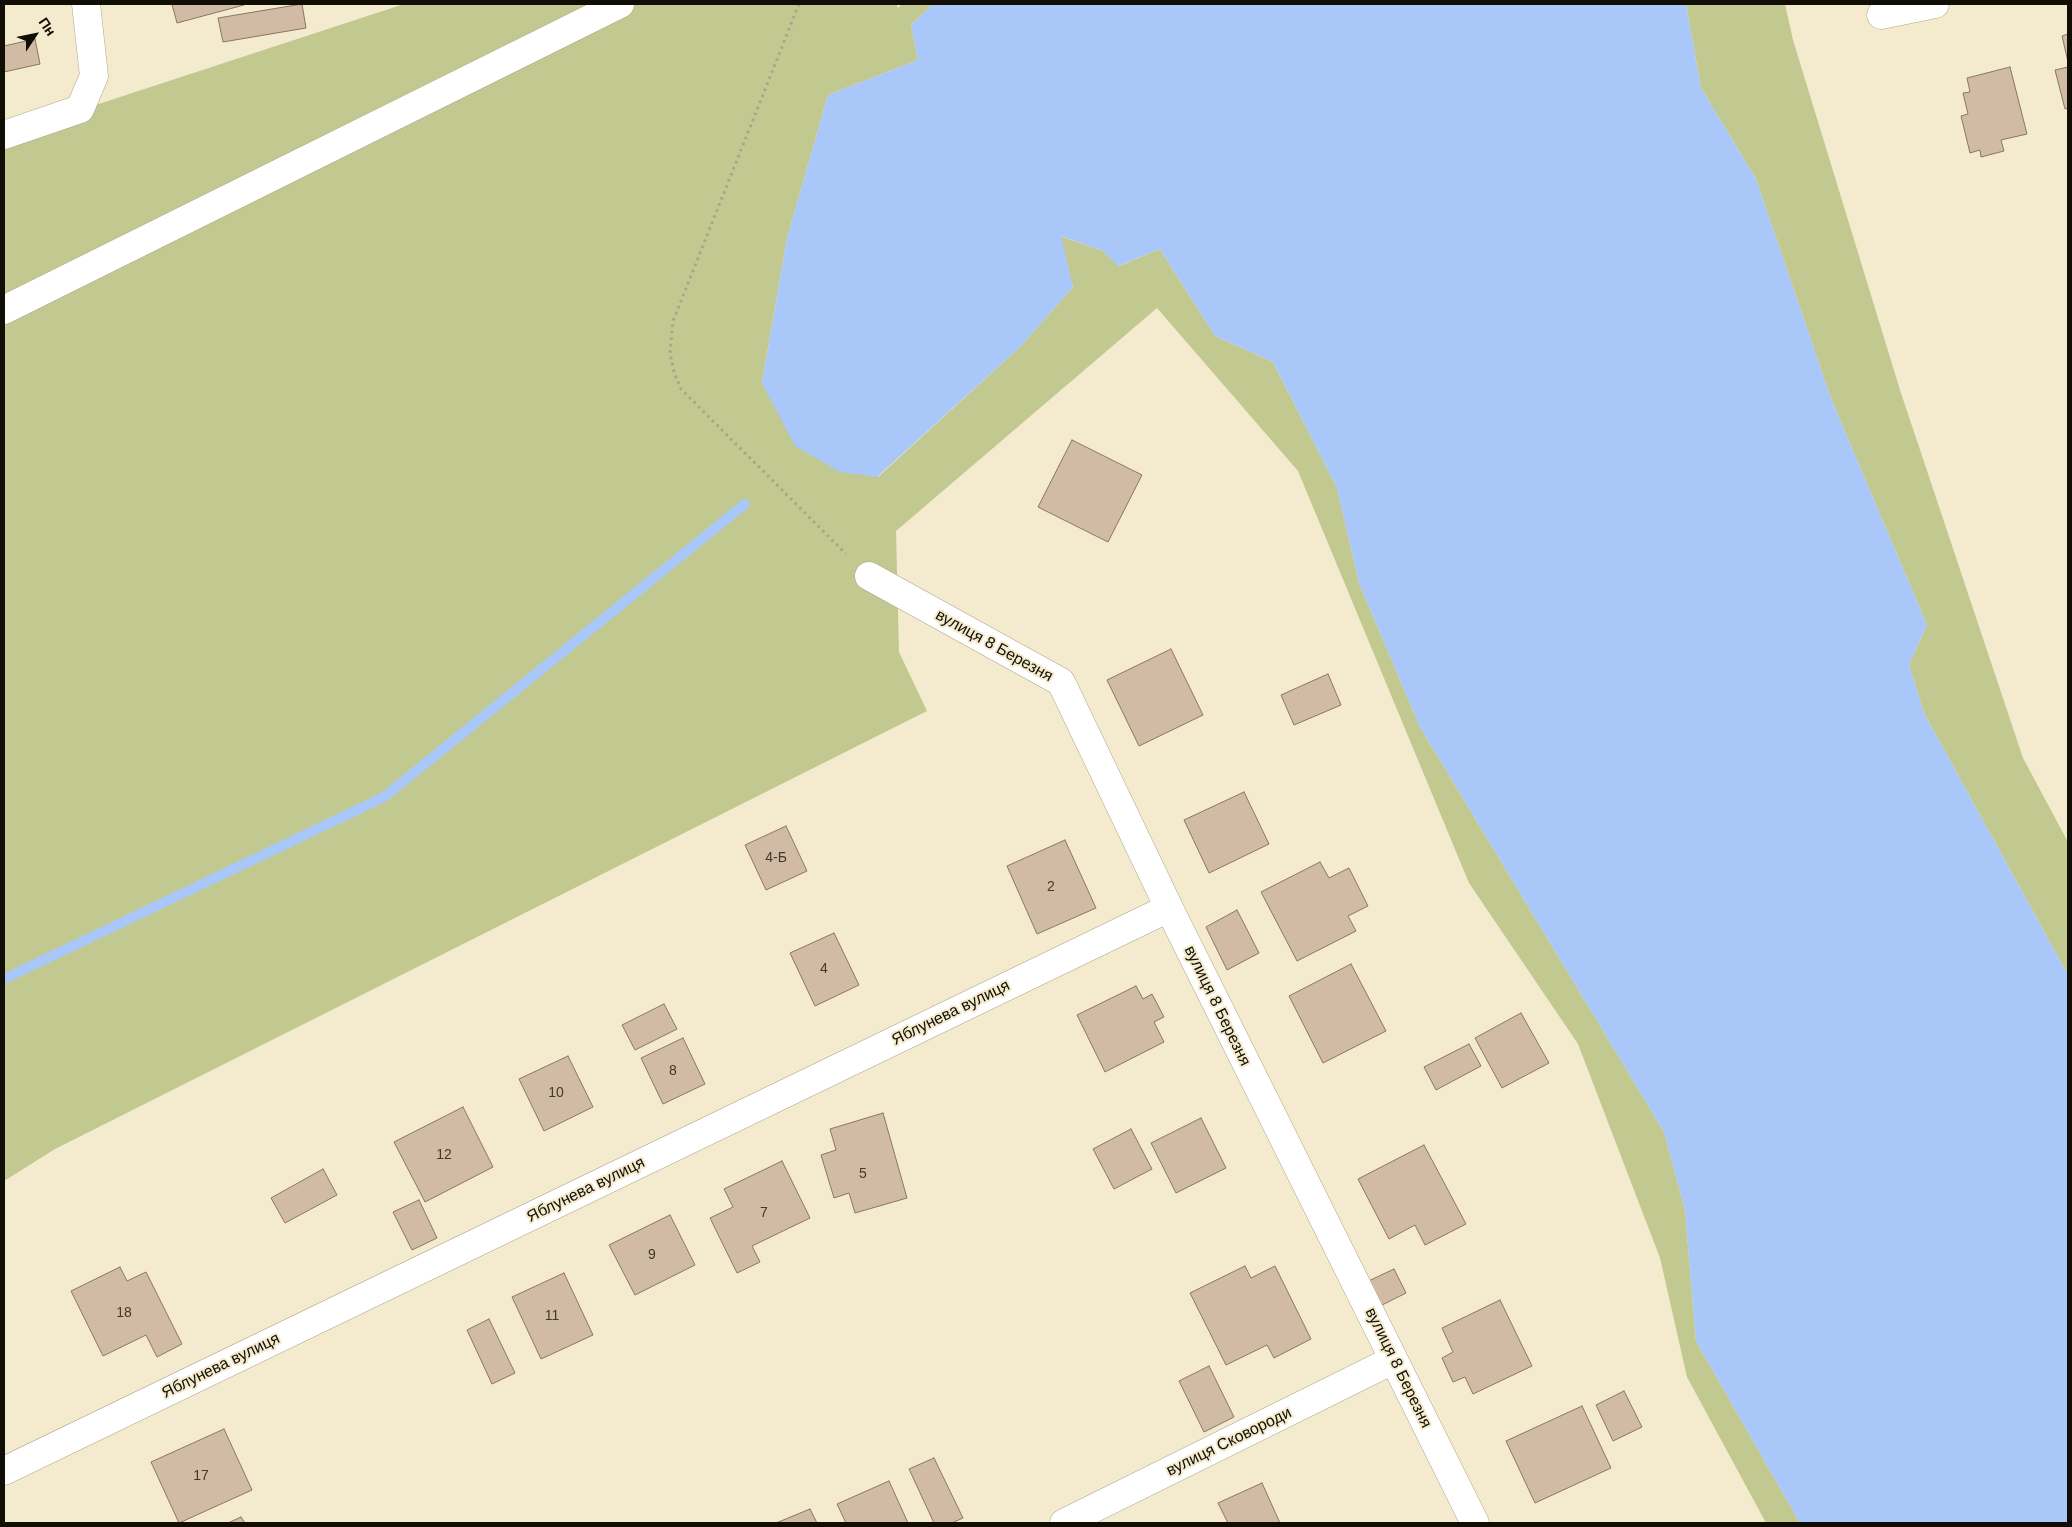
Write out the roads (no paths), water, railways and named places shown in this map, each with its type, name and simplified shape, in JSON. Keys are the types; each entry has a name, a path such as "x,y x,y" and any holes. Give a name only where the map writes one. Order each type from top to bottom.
{"street":[{"path":"4,135 80,109 94,76 86,4"},
{"path":"4,310 620,4"},
{"path":"1881,15 1935,4"},
{"name":"вулиця 8 Березня","path":"869,576 1061,682 1168,908 1475,1523"},
{"name":"Яблунева вулиця","path":"4,1471 1168,908"},
{"name":"вулиця Сковороди","path":"1064,1523 1394,1360"}],"water":[{"path":"933,4 1686,4 1701,88 1756,179 1832,401 1927,625 1909,664 1924,713 2068,975 2068,1523 1800,1523 1696,1341 1685,1210 1664,1132 1420,727 1359,583 1337,488 1273,362 1215,336 1160,249 1118,266 1103,251 1061,236 1073,287 1021,346 877,477 840,472 795,446 762,383 787,238 828,95 918,60 911,25"}],"waterway":[{"path":"4,979 384,797 745,504"}]}
